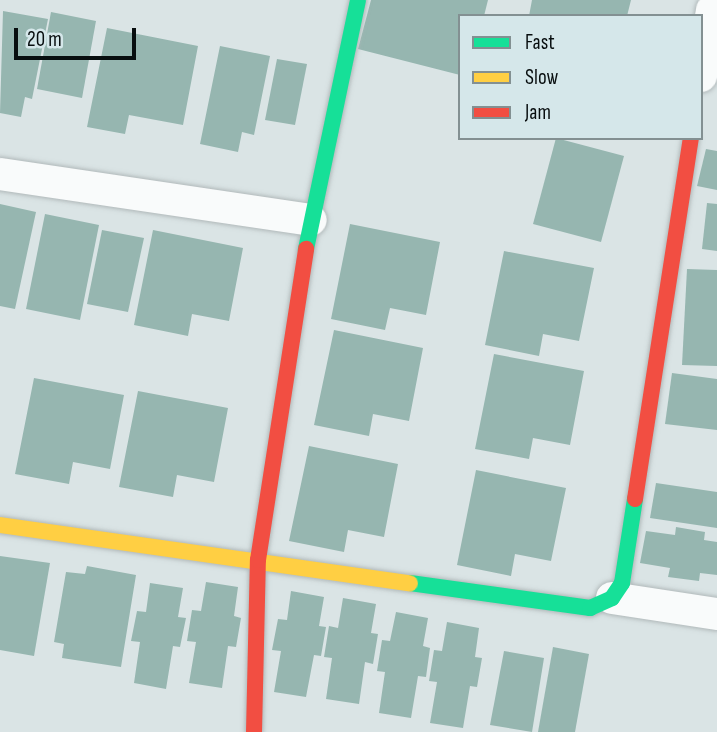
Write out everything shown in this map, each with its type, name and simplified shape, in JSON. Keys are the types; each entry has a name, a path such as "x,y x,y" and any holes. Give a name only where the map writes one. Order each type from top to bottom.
{"street":[{"path":"254,732 258,560 311,220 358,0"},
{"path":"703,53 707,7"},
{"path":"0,525 590,608 612,598 622,583 691,140"},
{"path":"0,174 311,220"},
{"path":"612,598 717,614"}],"building":[{"path":"371,0 488,0 484,14 458,14 458,74 358,49"},
{"path":"532,0 631,0 628,14 529,14"},
{"path":"3,11 48,19 32,99 25,97 21,117 0,113"},
{"path":"51,12 96,21 82,98 37,89"},
{"path":"107,28 198,46 183,125 129,115 125,134 87,127"},
{"path":"220,46 270,56 254,135 242,132 238,152 200,144"},
{"path":"277,59 307,64 295,125 265,120"},
{"path":"555,140 624,156 601,242 533,224"},
{"path":"706,149 717,151 717,190 697,186"},
{"path":"707,203 717,204 717,251 702,249"},
{"path":"0,204 36,212 15,309 0,306"},
{"path":"45,214 99,225 80,320 26,309"},
{"path":"350,224 440,242 426,315 390,308 385,330 331,319"},
{"path":"102,230 144,238 128,312 87,304"},
{"path":"153,230 243,248 229,321 192,314 188,336 134,325"},
{"path":"504,251 594,268 579,341 543,334 539,356 485,345"},
{"path":"687,269 717,270 717,366 682,365"},
{"path":"334,330 423,348 409,421 373,414 369,436 314,425"},
{"path":"494,354 584,371 570,445 533,438 529,459 475,449"},
{"path":"672,373 717,379 717,430 665,424"},
{"path":"34,378 124,395 110,469 73,462 69,484 15,474"},
{"path":"138,391 228,408 214,482 177,475 173,497 119,487"},
{"path":"309,446 398,464 384,537 348,530 344,552 289,541"},
{"path":"476,470 566,488 551,561 515,554 511,576 457,565"},
{"path":"656,483 717,492 717,528 650,518"},
{"path":"676,527 705,532 704,540 717,542 717,575 700,573 699,581 668,577 670,568 640,563 646,531 675,535"},
{"path":"0,556 50,563 34,656 0,650"},
{"path":"87,566 136,575 121,667 62,658 64,644 54,642 66,572 85,574"},
{"path":"206,582 238,587 234,616 241,618 236,647 228,646 222,688 189,683 196,642 187,641 192,610 201,611"},
{"path":"150,583 183,588 178,617 186,618 180,647 173,646 166,689 134,683 140,642 131,641 137,611 146,612"},
{"path":"291,591 324,597 319,626 326,627 321,656 314,655 306,697 274,692 281,651 272,650 278,619 287,620"},
{"path":"343,598 376,604 371,633 378,634 373,664 365,662 359,704 326,699 332,658 324,657 329,626 338,628"},
{"path":"396,612 428,618 423,646 430,648 426,677 418,676 411,718 379,713 385,672 377,671 382,640 390,641"},
{"path":"447,622 479,628 475,657 482,658 477,687 470,686 463,728 430,723 437,682 429,681 434,650 442,651"},
{"path":"553,647 589,654 575,732 538,732"},
{"path":"504,651 544,658 532,732 490,725"}],"traffic: fast":[{"path":"306,249 358,0"},
{"path":"410,583 590,608 612,598 622,583 635,499"}],"traffic: slow":[{"path":"0,525 410,583"}],"traffic: jam":[{"path":"635,499 691,140"},
{"path":"254,732 258,560 306,249"}]}
